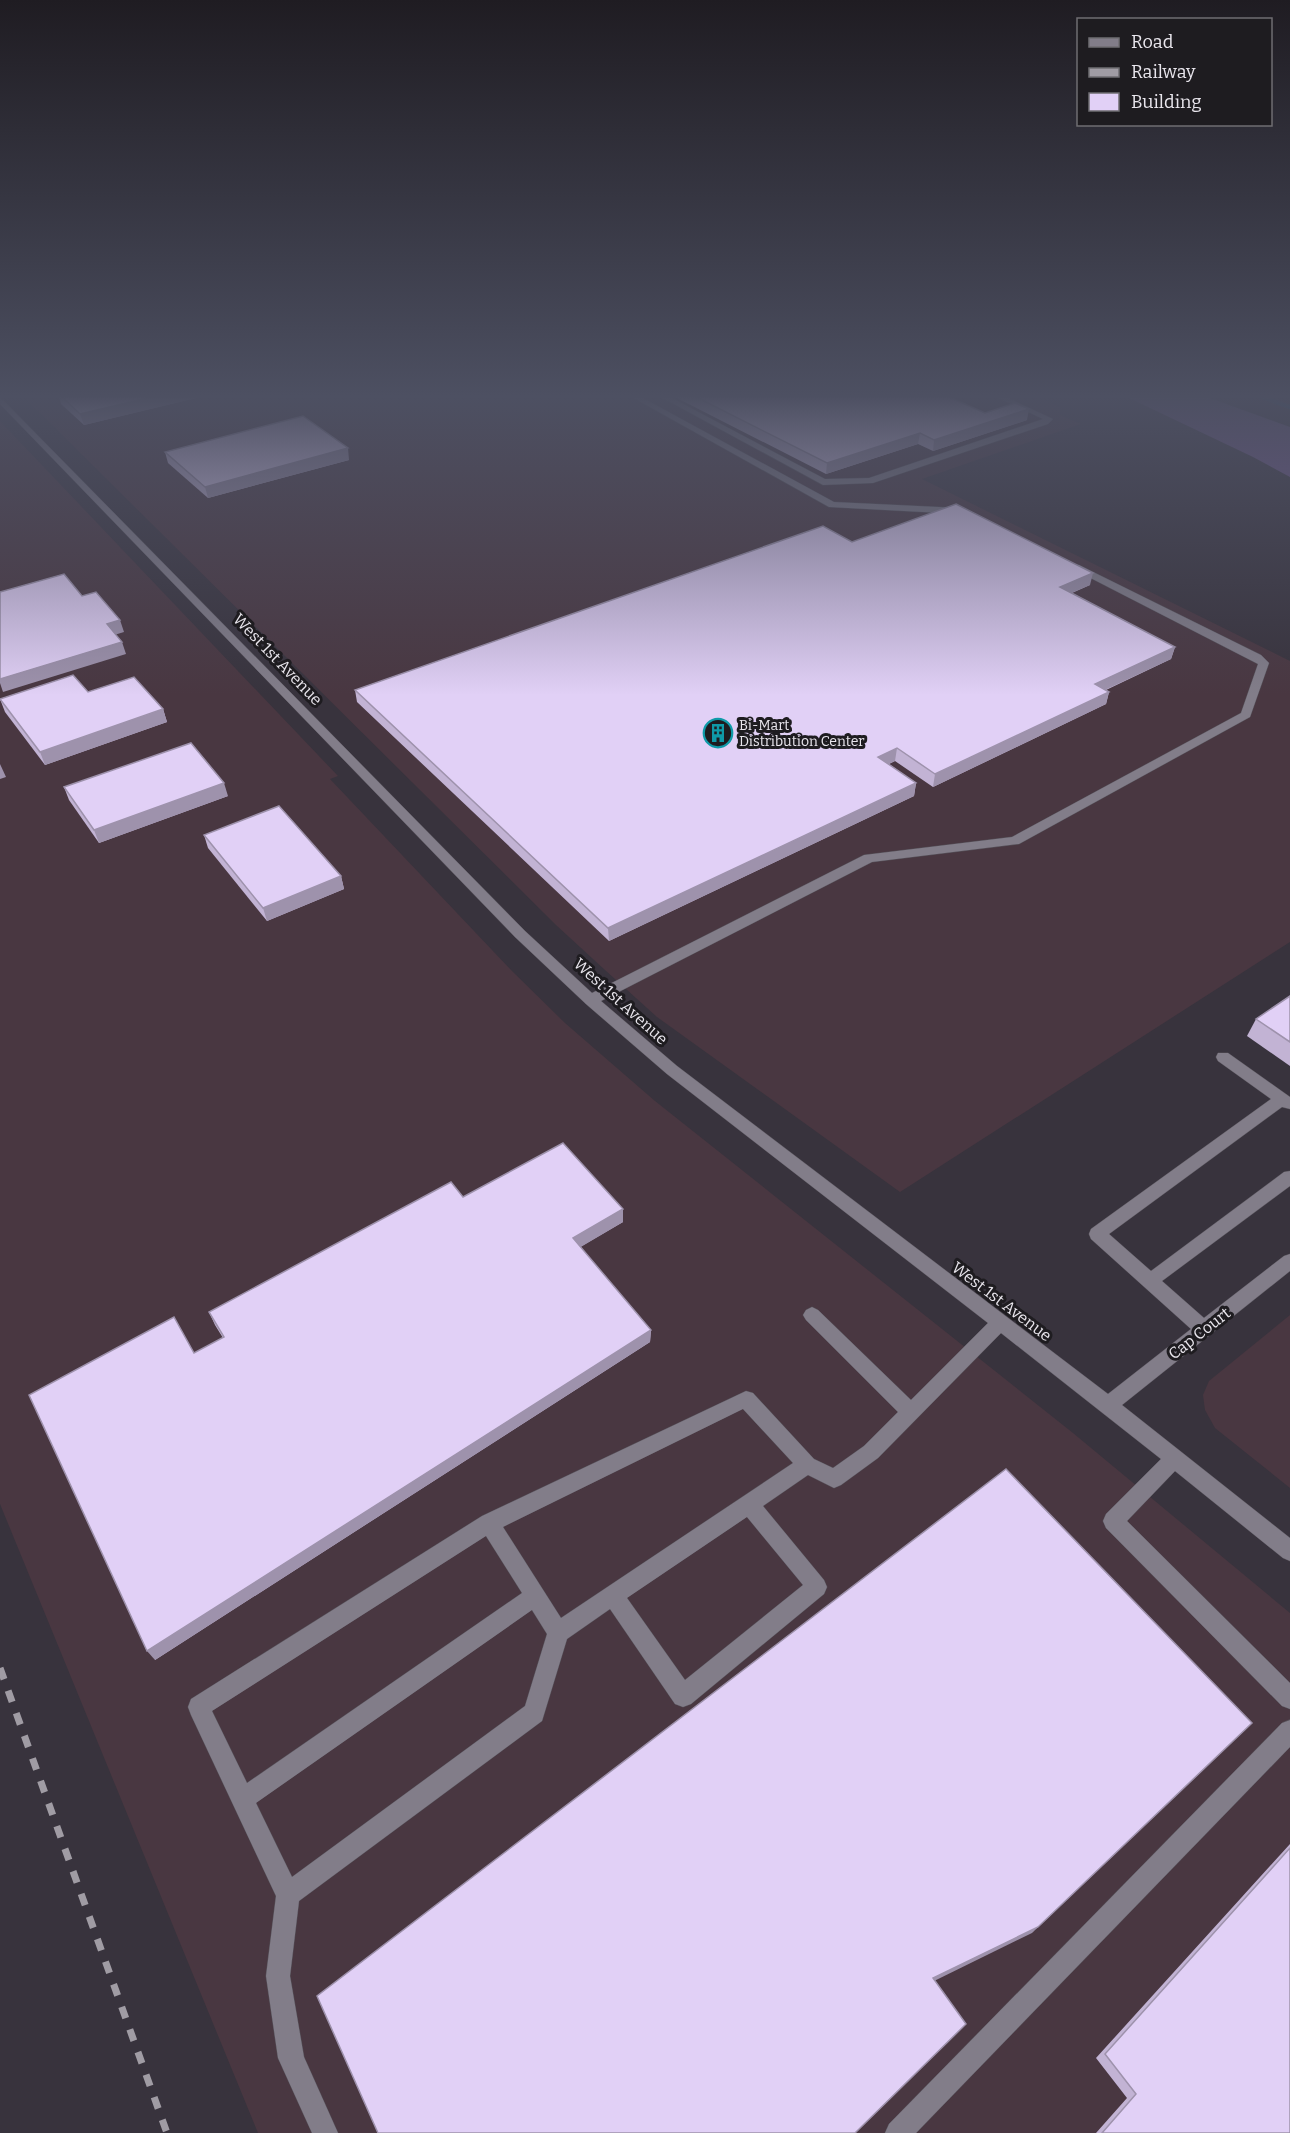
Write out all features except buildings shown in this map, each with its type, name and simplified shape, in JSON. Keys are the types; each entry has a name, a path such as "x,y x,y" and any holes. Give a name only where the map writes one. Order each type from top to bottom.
{"street":[{"name":"West 1st Avenue","path":"91,497 520,934 591,1000 672,1070 1108,1405 1290,1551"},
{"path":"817,497 832,505 955,510 968,513"},
{"path":"591,1000 869,858 1015,841 1246,715 1264,663 1257,657 1065,561"},
{"path":"1204,1329 1096,1234 1286,1102 1223,1057"},
{"path":"1150,1281 1290,1177"},
{"name":"Cap Court","path":"1108,1405 1290,1261"},
{"path":"812,1315 911,1412"},
{"path":"325,2133 291,2058 278,1976 288,1895 199,1707 489,1523 746,1399 807,1465 834,1479 871,1452 1000,1322"},
{"path":"1175,1458 1113,1521 1290,1698"},
{"path":"288,1895 534,1713 558,1632 807,1465"},
{"path":"612,1595 683,1696 817,1587 749,1504"},
{"path":"489,1523 558,1632"},
{"path":"243,1799 535,1596"},
{"path":"898,2133 1290,1731"}],"shaded area":[{"path":"0,497 72,497 338,776 330,779 512,971 565,1023 655,1101 1073,1433 1290,1613 1290,2133 258,2133 0,1504"},
{"path":"124,497 957,497 1290,661 1290,942 900,1192 657,1017 556,925"},
{"path":"1290,1315 1290,1488 1215,1428 1205,1410 1203,1395 1209,1381"}],"railway":[{"path":"0,1668 167,2133"}],"place":[{"name":"Bi-Mart Distribution Center","path":"718,733"}]}
